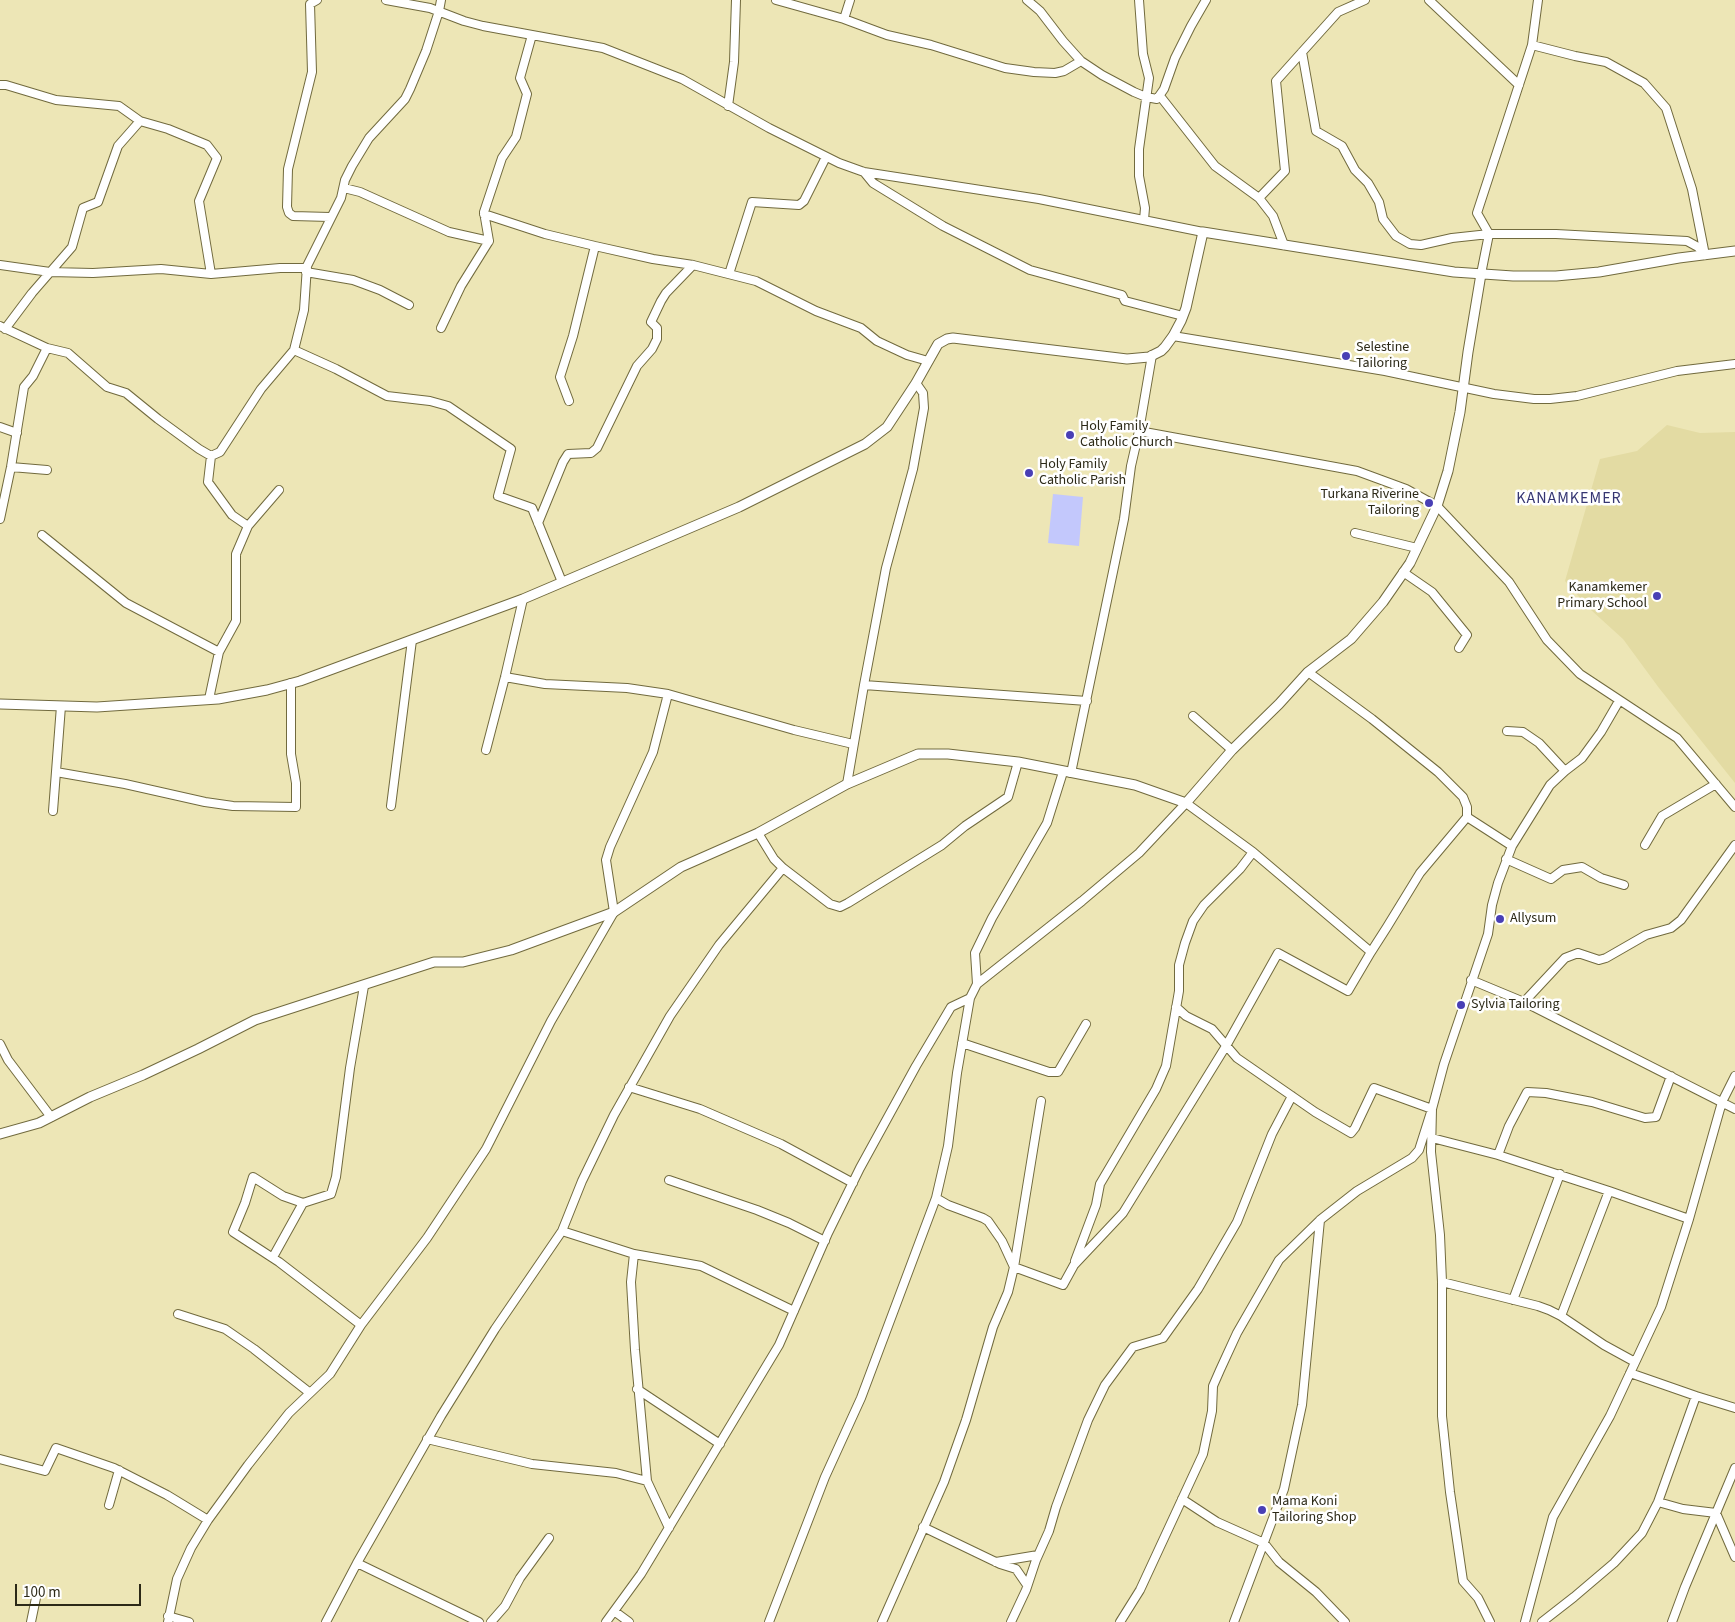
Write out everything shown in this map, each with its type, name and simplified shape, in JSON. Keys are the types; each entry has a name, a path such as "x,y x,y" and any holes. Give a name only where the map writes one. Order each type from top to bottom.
{"street":[{"path":"317,0 310,4 312,72 288,169 287,207 288,213 293,216 330,217"},
{"path":"386,0 439,11 464,21 532,36 603,48 682,79 728,106 826,157 864,172 1039,199 1203,232 1440,270 1481,274 1540,276 1586,274 1735,251"},
{"path":"212,456 220,452 261,389 294,350 304,310 307,270 330,217 342,198 348,174 363,148 405,99 410,89 426,51 441,0"},
{"path":"728,106 734,62 736,0"},
{"path":"776,0 844,19 887,35 1021,71 1055,73 1081,61"},
{"path":"844,19 850,0"},
{"path":"1027,0 1040,11 1081,61 1102,75 1146,97 1156,99 1160,96 1182,44 1206,0"},
{"path":"1138,0 1143,54 1149,78 1139,164 1145,208 1144,220"},
{"path":"1258,198 1285,171 1276,81 1338,12 1365,0"},
{"path":"1429,0 1519,85"},
{"path":"769,1622 825,1477 861,1398 936,1198 948,1146 970,998 977,984 1139,853 1232,750 1279,704 1308,672 1351,639 1383,602 1403,572 1437,506 1448,471 1464,389 1468,352 1488,234 1477,213 1532,45 1538,0"},
{"path":"441,328 461,286 489,241 484,214 502,158 516,137 526,94 520,78 532,36"},
{"path":"1532,45 1606,62 1644,83 1666,108 1692,189 1705,255"},
{"path":"1302,52 1316,131 1342,146 1355,170 1368,183 1379,202 1384,220 1396,236 1410,244 1421,245 1452,238 1488,234 1556,234 1687,241 1698,246 1705,255"},
{"path":"0,85 6,85 56,100 119,106 140,121 168,129 207,146 217,158 199,201 211,274"},
{"path":"1160,96 1215,166 1258,198 1272,216 1284,245"},
{"path":"140,121 118,146 98,202 83,208 72,247 3,327 47,348 68,353 107,387 126,393 198,449 212,456"},
{"path":"729,274 752,202 799,205 804,201 826,157"},
{"path":"864,172 873,183 943,226 1030,270 1122,295 1125,301 1183,316"},
{"path":"344,188 360,192 449,232 489,241"},
{"path":"484,214 545,234 653,259 693,265 766,285 816,311 861,328 882,344 906,355 928,361"},
{"path":"0,704 97,707 209,699 267,690 291,684 523,598 739,506 865,444 887,427 940,343 947,339 953,338 1127,358 1140,358 1152,355 1161,351 1173,336 1183,316 1203,232"},
{"path":"569,401 560,377 573,336 596,246"},
{"path":"0,265 50,272 93,274 161,268 211,274 280,268 307,270 353,280 380,290 409,305"},
{"path":"538,523 568,454 591,453 597,448 637,366 652,349 657,339 657,328 651,322 661,301 670,288 693,265"},
{"path":"1173,336 1376,370 1515,398 1550,399 1595,392 1676,371 1735,364"},
{"path":"0,519 11,467 24,386 33,376 47,348"},
{"path":"294,350 336,368 387,396 430,401 448,406 511,449 498,496 532,508 562,582"},
{"path":"977,984 975,953 992,918 1047,823 1067,772 1087,701 1124,519 1131,466 1152,355"},
{"path":"848,784 853,744 886,568 913,469 924,408 923,393 916,383"},
{"path":"0,427 17,433"},
{"path":"1139,431 1357,471 1406,489 1437,506 1509,582 1547,640 1580,674 1677,738 1735,807"},
{"path":"212,456 208,482 232,514 248,526"},
{"path":"11,467 47,470"},
{"path":"209,699 219,652 236,621 236,554 248,526 279,490"},
{"path":"1355,533 1417,548"},
{"path":"42,535 126,603 219,652"},
{"path":"1403,572 1432,592 1467,635 1459,648"},
{"path":"486,750 523,598"},
{"path":"390,806 412,640"},
{"path":"1074,1265 1123,1213 1226,1046 1278,953 1348,991 1420,873 1466,817 1467,807 1463,797 1438,772 1372,719 1308,672"},
{"path":"505,677 545,684 627,688 668,694 794,730 853,744"},
{"path":"56,772 124,784 205,802 233,806 296,807 296,783 291,754 291,684"},
{"path":"864,685 1087,701"},
{"path":"189,1622 168,1619 177,1579 191,1548 208,1520 289,1413 330,1374 361,1325 427,1238 486,1149 551,1021 614,912 606,860 610,847 654,752 668,694"},
{"path":"1120,1622 1140,1590 1203,1454 1212,1411 1213,1386 1238,1333 1279,1260 1320,1220 1357,1191 1412,1158 1419,1150 1444,1064 1488,934 1492,905 1506,859 1550,785 1582,758 1601,732 1619,701"},
{"path":"53,811 61,706"},
{"path":"1193,716 1232,750"},
{"path":"1507,731 1523,732 1539,743 1565,771"},
{"path":"0,1134 39,1123 90,1096 143,1075 255,1020 434,962 463,962 511,950 614,912 682,866 758,833 848,784 918,754 948,754 1018,762 1136,785 1186,803 1253,852 1371,952"},
{"path":"758,833 774,859 783,868 830,904 840,907 942,845 965,826 1008,797 1018,762"},
{"path":"1646,845 1662,816 1716,784"},
{"path":"1466,817 1512,846"},
{"path":"1524,1002 1565,958 1578,953 1599,960 1606,958 1646,935 1671,928 1681,920 1735,845"},
{"path":"936,1198 988,1221 1002,1241 1014,1268 1063,1285 1074,1265 1096,1205 1100,1184 1156,1089 1167,1062 1176,1007 1179,965 1193,921 1204,905 1240,869 1253,852"},
{"path":"1506,859 1551,879 1562,870 1582,867 1601,878 1624,885"},
{"path":"326,1622 427,1439 495,1329 562,1231 582,1180 614,1115 670,1016 706,962 783,868"},
{"path":"1471,980 1524,1002 1735,1109"},
{"path":"361,1325 273,1257 233,1232 253,1177 283,1196 303,1202 331,1194 336,1177 350,1068 364,986"},
{"path":"606,1622 641,1574 779,1345 853,1182 916,1066 951,1007 970,998"},
{"path":"1176,1007 1186,1016 1212,1029 1237,1058 1315,1112 1351,1133 1374,1088 1432,1110"},
{"path":"962,1042 1049,1072 1058,1072 1086,1024"},
{"path":"0,1044 8,1060 51,1117"},
{"path":"1498,1155 1527,1092 1546,1093 1592,1102 1645,1118 1656,1117 1672,1076"},
{"path":"1525,1622 1553,1517 1610,1416 1661,1307 1689,1220 1722,1102 1735,1076"},
{"path":"629,1087 700,1109 781,1144 853,1182"},
{"path":"1011,1622 1049,1531 1078,1444 1105,1385 1133,1347 1163,1338 1198,1289 1237,1222 1272,1134 1292,1096"},
{"path":"882,1622 944,1482 966,1420 993,1327 1008,1292 1014,1268 1041,1101"},
{"path":"1432,1110 1431,1152 1440,1235 1442,1282 1442,1416 1455,1534 1463,1581 1478,1598 1490,1622"},
{"path":"1432,1138 1498,1155 1560,1174 1689,1220"},
{"path":"1513,1300 1560,1174"},
{"path":"669,1180 757,1210 825,1241"},
{"path":"1561,1316 1609,1191"},
{"path":"273,1257 303,1202"},
{"path":"1234,1622 1284,1489 1302,1405 1320,1220"},
{"path":"562,1231 634,1254 701,1266 794,1312"},
{"path":"634,1254 631,1282 638,1388 647,1481 669,1528"},
{"path":"1442,1282 1538,1306 1561,1316 1604,1345 1635,1362"},
{"path":"178,1314 225,1329 310,1393"},
{"path":"1630,1372 1735,1408"},
{"path":"638,1388 720,1444"},
{"path":"1542,1622 1600,1575 1642,1533 1658,1502 1696,1396"},
{"path":"427,1439 532,1464 616,1472 647,1481"},
{"path":"0,1459 45,1471 56,1448 119,1470 208,1520"},
{"path":"1672,1622 1684,1587 1735,1468"},
{"path":"109,1505 119,1470"},
{"path":"1182,1499 1217,1522 1264,1543 1279,1562 1316,1592 1345,1622"},
{"path":"1658,1502 1683,1509 1716,1513"},
{"path":"1716,1513 1735,1557"},
{"path":"923,1527 996,1562 1016,1569 1027,1585"},
{"path":"491,1622 505,1606 520,1578 549,1538"},
{"path":"996,1562 1038,1555"},
{"path":"357,1563 479,1622"},
{"path":"31,1622 37,1593"},
{"path":"614,1611 629,1622"}],"shaded area":[{"name":"Kanamkemer Primary School","path":"1667,425 1700,433 1735,432 1735,783 1659,688 1623,639 1591,610 1565,581 1600,459 1637,451"},
{"path":"1053,494 1083,497 1079,546 1048,543"}],"place":[{"name":"Selestine Tailoring","path":"1346,356"},
{"name":"Holy Family Catholic Church","path":"1070,435"},
{"name":"Holy Family Catholic Parish","path":"1029,473"},
{"name":"Turkana Riverine Tailoring","path":"1429,503"},
{"name":"Kanamkemer Primary School","path":"1657,596"},
{"name":"Allysum","path":"1500,919"},
{"name":"Sylvia Tailoring","path":"1461,1005"},
{"name":"Mama Koni Tailoring Shop","path":"1262,1510"}],"district":[{"name":"KANAMKEMER","path":"1569,499"}]}
